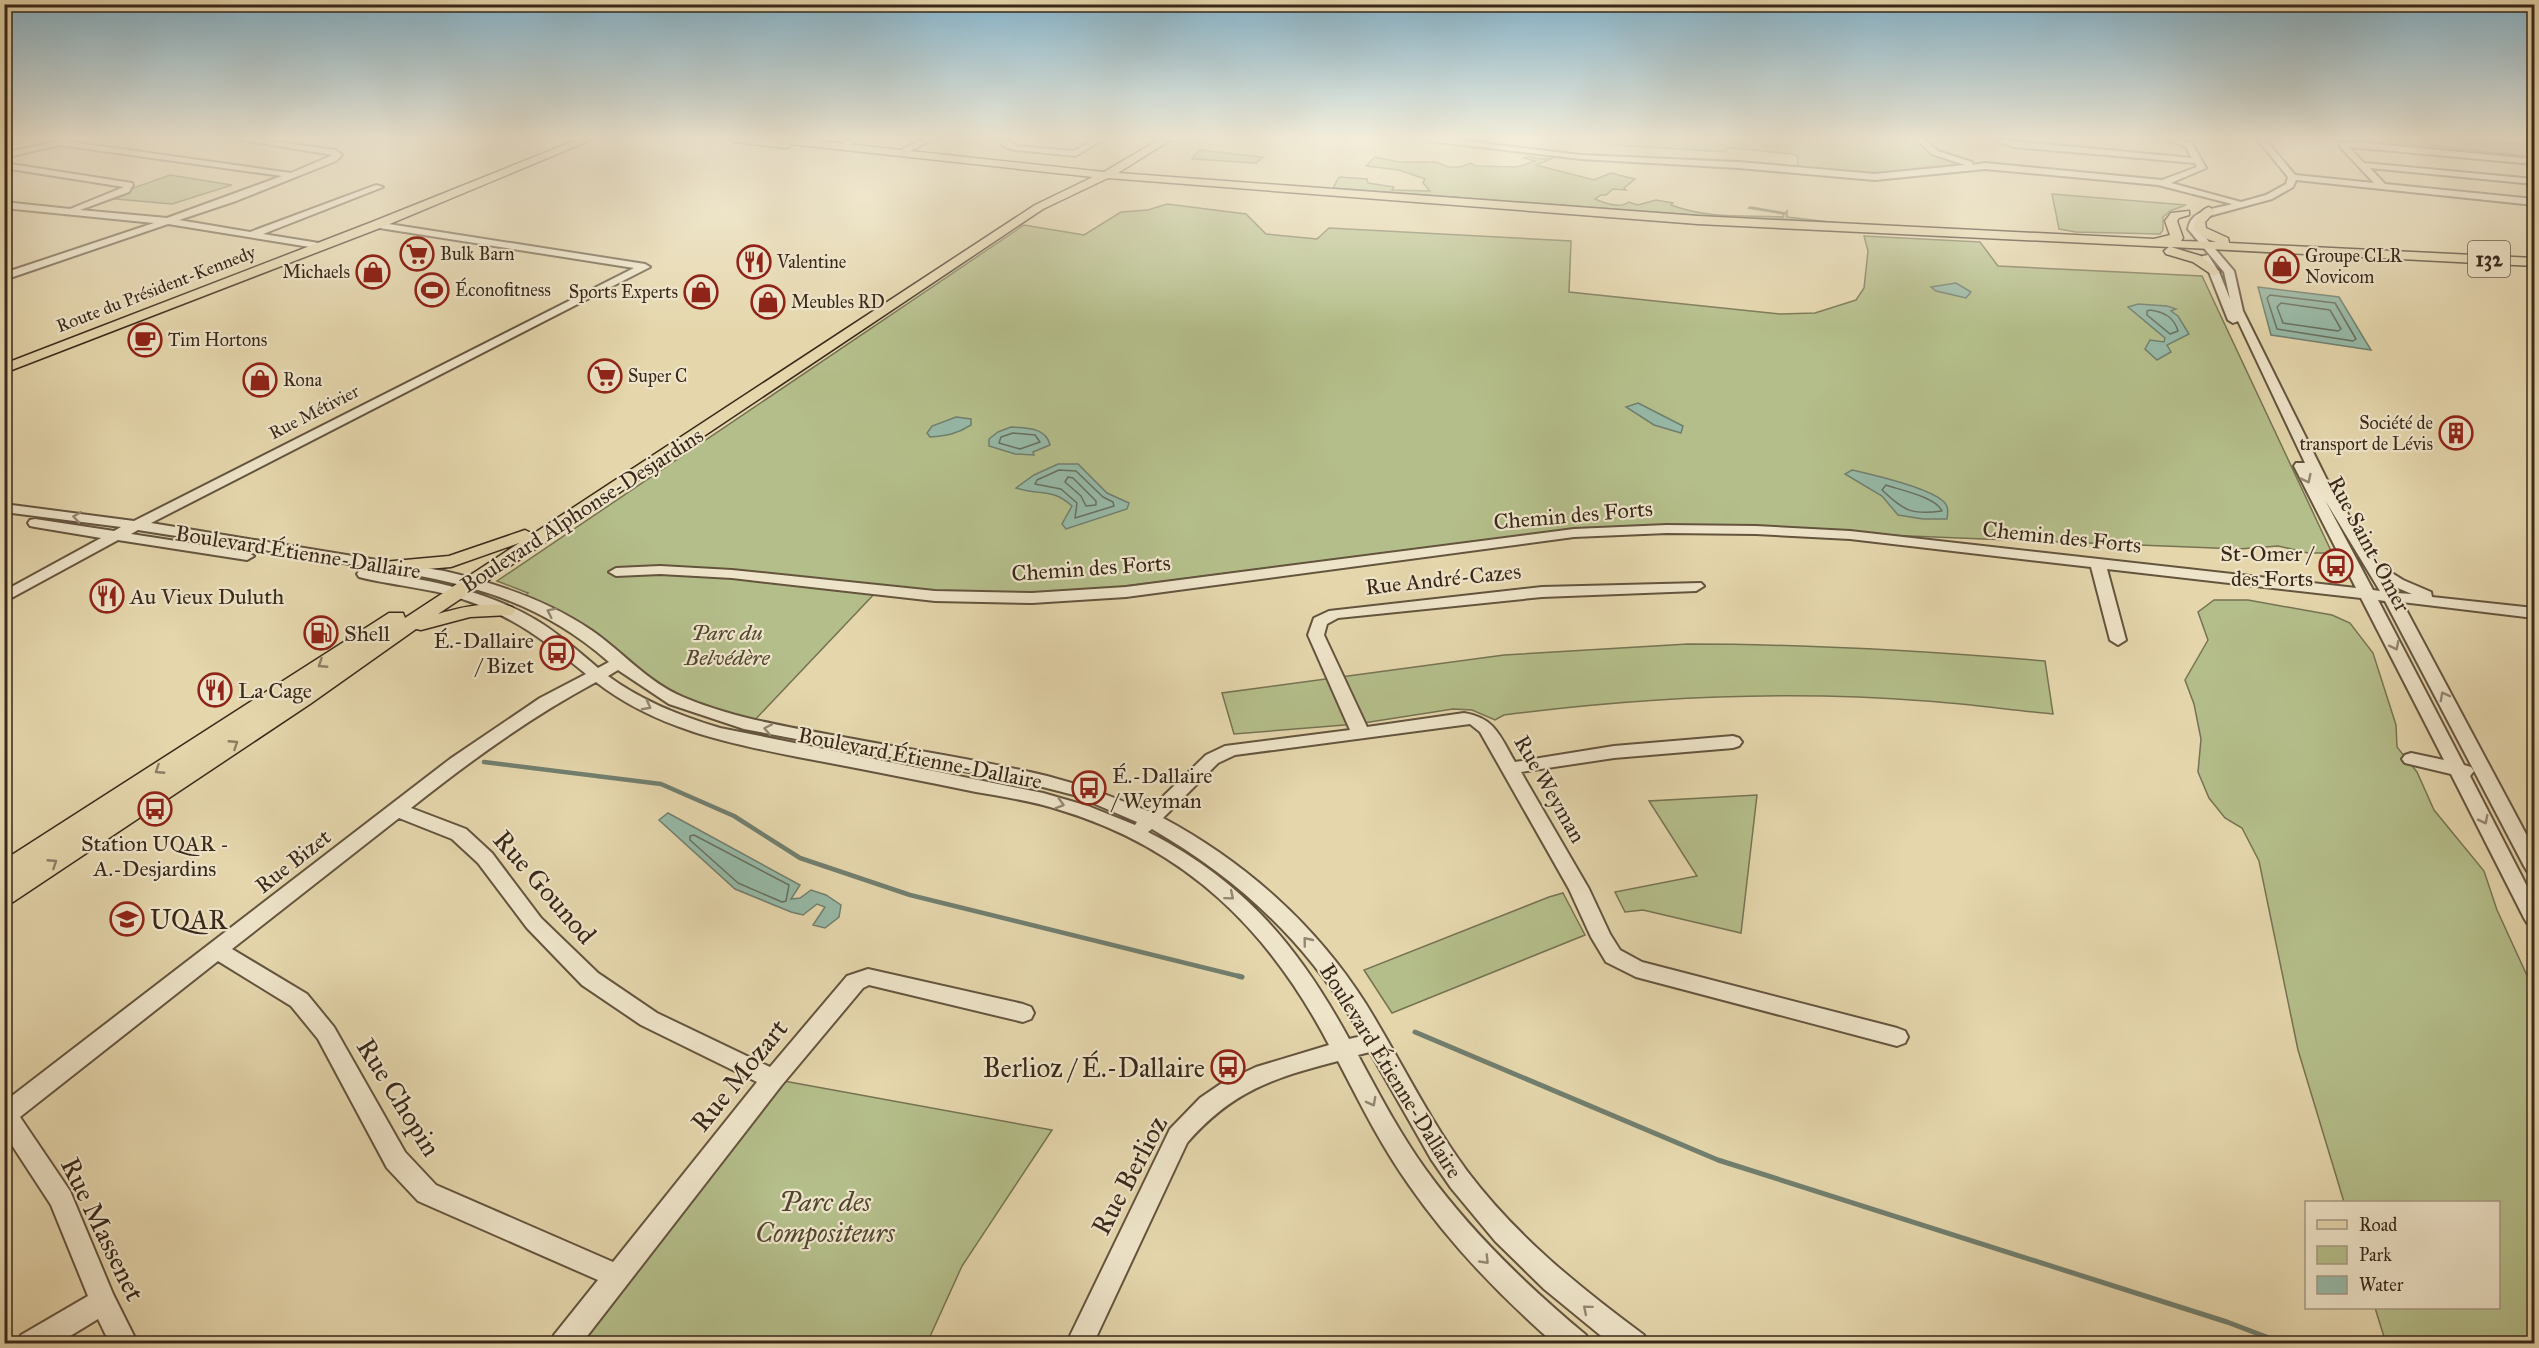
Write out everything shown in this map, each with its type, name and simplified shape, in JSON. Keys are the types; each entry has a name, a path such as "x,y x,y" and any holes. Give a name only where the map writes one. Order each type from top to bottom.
{"main road":[{"name":"Route du Président-Kennedy","path":"4,369 433,202"},
{"name":"Boulevard Alphonse-Desjardins","path":"4,895 293,705 388,639 525,535 1003,221 1037,202"},
{"name":"Boulevard Alphonse-Desjardins","path":"4,872 193,748 458,585 1049,202"},
{"name":"132","path":"1398,202 1778,230 2443,257"},
{"name":"132","path":"1452,202 1783,226 2113,243"},
{"path":"2209,212 2201,219 2199,225 2208,236 2233,243 2282,248"},
{"path":"2113,243 2175,238 2177,236 2171,221 2175,215 2184,213"},
{"path":"2113,243 2185,254 2200,261 2214,272"},
{"name":"132","path":"2202,247 2282,248 2535,262"},
{"path":"390,566 451,561 525,535"},
{"path":"388,639 428,621 456,613 482,610 505,611"}],"street":[{"path":"70,210 93,202"},
{"path":"4,277 224,202"},
{"path":"249,235 339,202"},
{"path":"2184,213 2227,202"},
{"path":"2233,202 2240,204"},
{"path":"2209,212 2247,202"},
{"path":"4,205 165,221 322,246"},
{"name":"Rue Saint-Omer","path":"2209,212 2197,217 2193,226 2214,272 2221,294 2324,513 2369,594 2535,918"},
{"name":"Rue Saint-Omer","path":"2184,213 2177,220 2180,231 2229,271 2238,311 2304,448 2391,597 2535,866"},
{"name":"Rue Métivier","path":"4,598 115,535 645,267 376,225"},
{"name":"Boulevard Étienne-Dallaire","path":"4,508 135,525 390,566 534,605 562,618 588,635 630,672 675,700 742,724 1049,782 1102,799 1150,820 1211,855 1271,903 1298,930 1330,970 1376,1041 1423,1126 1471,1196 1500,1229 1542,1270 1592,1314 1634,1344"},
{"name":"Boulevard Étienne-Dallaire","path":"4,518 458,585 528,622 557,641 614,688 650,708 716,734 1046,800 1082,811 1136,834 1195,869 1253,917 1299,973 1346,1050 1397,1148 1463,1238 1576,1344"},
{"path":"54,569 70,556 78,544 75,533 66,528"},
{"name":"Chemin des Forts","path":"616,573 660,570 732,574 935,596 1032,598 1126,592 1574,533 1756,530 1850,535 2535,613"},
{"path":"54,569 90,554 114,548 175,545"},
{"path":"2370,562 2389,577 2416,591 2444,600 2477,606"},
{"path":"2098,564 2118,640"},
{"name":"Rue André-Cazes","path":"1362,734 1316,635 1320,621 1334,614 1542,592 1696,586"},
{"path":"2421,654 2413,616 2416,612 2435,606 2477,606"},
{"name":"Rue Bizet","path":"6,1113 456,763 546,702 620,663"},
{"name":"Rue Weyman","path":"1136,834 1205,765 1220,754 1245,747 1362,734 1464,718 1475,720 1487,729 1511,768 1579,889 1613,957 1636,969 1897,1037"},
{"path":"1511,768 1614,752 1733,742"},
{"path":"2412,759 2486,776"},
{"name":"Rue Gounod","path":"396,810 459,834 485,858 534,923 590,979 649,1019 773,1079"},
{"name":"Rue Chopin","path":"217,950 299,1000 326,1033 396,1160 427,1193 617,1276"},
{"name":"Rue Mozart","path":"564,1344 773,1079 855,982 868,977 1023,1012"},
{"name":"Rue Berlioz","path":"1079,1344 1178,1136 1197,1115 1229,1090 1266,1075 1376,1041"},
{"name":"Rue Massenet","path":"6,1113 61,1199 103,1302 125,1344"},
{"path":"31,1344 103,1302"}],"green space":[{"path":"149,202 179,202 172,204"},
{"path":"1518,202 1603,202 1612,205 1629,202 1638,205 1649,202 1667,202 1685,209 1712,214 1783,217 1784,214 1748,208 1751,207 1785,213 1787,211 1787,217 1847,224 1839,226"},
{"path":"2054,202 2148,202 2186,205 2170,211 2163,217 2163,230 2160,234 2076,232 2059,229"},
{"name":"Parc du Belvédère","path":"1167,204 1246,214 1266,234 1317,239 1329,228 1571,241 1569,292 1780,314 1815,313 1856,300 1864,288 1868,251 1864,236 1980,242 1998,266 2202,276 2332,553 2308,553 2278,546 2239,549 1656,526 1556,531 1118,587 1033,594 878,590 750,725 675,700 520,599 528,593 497,581 1024,225 1084,235 1121,212 1148,210"},
{"path":"2214,600 2248,600 2332,615 2350,623 2373,653 2396,725 2397,747 2417,772 2434,810 2484,871 2497,910 2534,991 2534,1343 2386,1343 2375,1309 2500,1309 2500,1201 2344,1201 2298,1050 2259,861 2242,828 2225,818 2209,798 2198,772 2201,739 2194,704 2185,680 2208,640 2198,612"},
{"path":"1688,644 1867,649 2045,661 2053,714 1942,702 1873,698 1715,697 1557,709 1504,715 1495,720 1472,710 1453,709 1357,724 1234,734 1222,693 1504,655"},
{"path":"1757,795 1741,933 1643,910 1625,912 1615,892 1697,876 1649,801"},
{"path":"1563,893 1585,935 1392,1013 1364,970 1549,897"},
{"name":"Parc des Compositeurs","path":"773,1079 1052,1130 962,1266 927,1343 564,1344"}],"water":[{"path":"1956,283 1971,292 1966,298 1936,291 1931,287"},
{"path":"2258,287 2339,297 2371,350 2271,335"},
{"path":"2138,304 2167,306 2176,309 2171,311 2178,316 2189,334 2167,345 2171,352 2157,360 2145,349 2150,340 2164,342 2165,338 2128,307"},
{"path":"1638,403 1683,426 1681,433 1654,425 1626,407"},
{"path":"956,417 971,419 971,425 961,431 946,435 930,437 927,433 932,426"},
{"path":"1011,427 1029,428 1040,432 1048,439 1050,445 1033,452 1034,455 1015,454 989,446 989,439 998,432"},
{"path":"1058,464 1078,464 1107,493 1129,503 1127,509 1066,529 1062,524 1072,506 1065,500 1051,494 1016,488 1034,475"},
{"path":"1852,470 1900,482 1935,496 1946,505 1947,519 1923,519 1898,515 1882,496 1845,474"},
{"path":"668,813 800,885 791,899 800,898 811,890 826,895 841,905 839,917 825,928 813,925 825,907 817,904 803,915 735,889 659,820"}],"waterway":[{"path":"484,762 661,784 734,816 800,858 910,895 1242,977 1238,976"},
{"path":"1415,1032 1718,1160 2227,1322 2285,1344"}],"place":[{"name":"Bulk Barn","path":"417,254"},
{"name":"Valentine","path":"754,262"},
{"name":"Groupe CLR Novicom","path":"2282,266"},
{"name":"Michaels","path":"373,272"},
{"name":"Éconofitness","path":"432,290"},
{"name":"Sports Experts","path":"701,292"},
{"name":"Meubles RD","path":"768,302"},
{"name":"Tim Hortons","path":"145,340"},
{"name":"Super C","path":"605,376"},
{"name":"Rona","path":"260,380"},
{"name":"Société de transport de Lévis","path":"2456,433"},
{"name":"St-Omer / des Forts","path":"2336,566"},
{"name":"Au Vieux Duluth","path":"107,596"},
{"name":"Shell","path":"321,633"},
{"name":"É.-Dallaire / Bizet","path":"557,653"},
{"name":"La Cage","path":"215,690"},
{"name":"É.-Dallaire / Weyman","path":"1089,788"},
{"name":"Station UQAR - A.-Desjardins","path":"155,809"},
{"name":"UQAR","path":"127,919"},
{"name":"Berlioz / É.-Dallaire","path":"1228,1067"}]}
